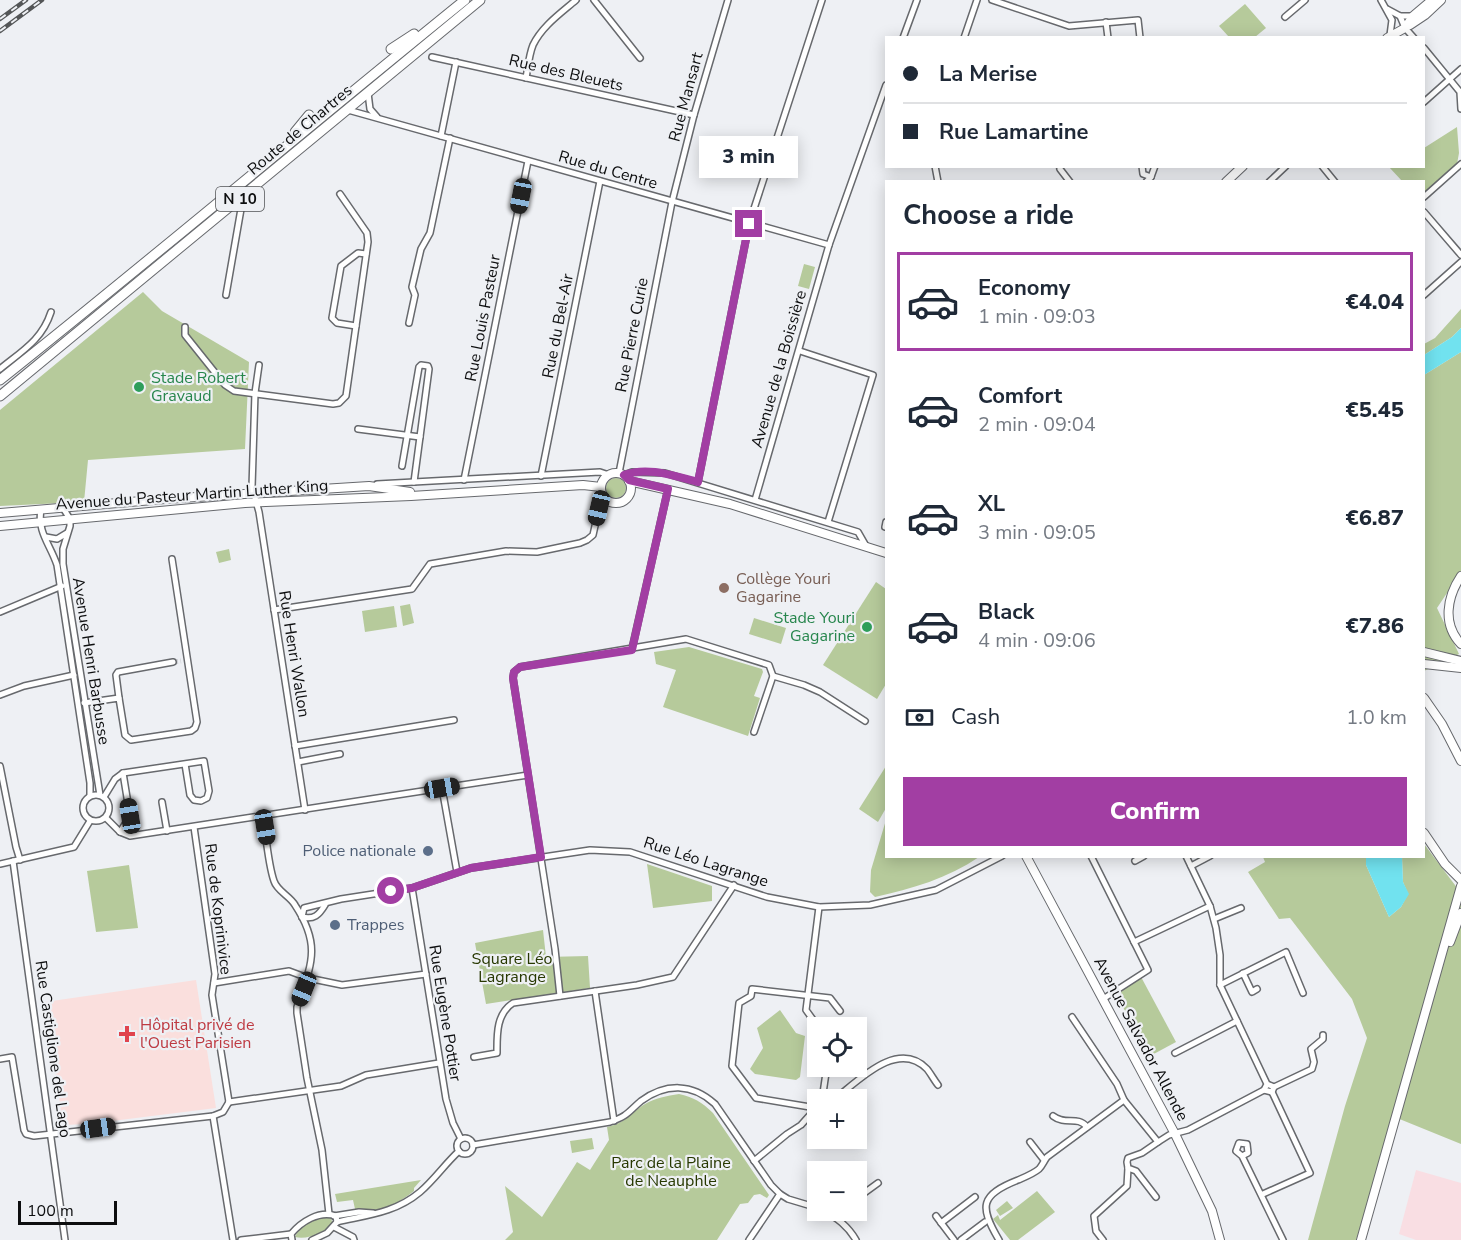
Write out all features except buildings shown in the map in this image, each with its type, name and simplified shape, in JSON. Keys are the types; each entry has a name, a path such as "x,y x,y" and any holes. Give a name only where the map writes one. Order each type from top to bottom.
{"main road":[{"name":"Route de Chartres","path":"0,380 123,282 465,0"},
{"name":"Route de Chartres","path":"0,396 480,0"},
{"path":"391,49 419,30 433,26"},
{"path":"276,155 281,145 299,129 309,115"}],"street":[{"path":"526,78 533,46 540,34 552,20 576,0"},
{"path":"594,0 640,57"},
{"name":"Rue Mansart","path":"672,202 694,115 728,0"},
{"path":"698,482 749,224 822,0"},
{"path":"904,36 917,0"},
{"path":"965,36 977,0"},
{"path":"992,0 1069,26 1138,20 1140,36"},
{"path":"1285,17 1305,0"},
{"path":"1381,0 1392,20 1391,36"},
{"path":"1405,28 1413,16 1432,0"},
{"path":"1393,36 1425,15 1442,0"},
{"path":"1387,9 1400,16 1413,16"},
{"path":"1400,16 1405,28"},
{"path":"1392,20 1405,28 1412,36"},
{"path":"1106,22 1108,36"},
{"path":"1425,49 1460,92 1461,109"},
{"name":"Rue des Bleuets","path":"432,57 694,115"},
{"path":"441,136 456,62"},
{"path":"1425,101 1461,69"},
{"name":"Avenue de la Boissière","path":"755,500 829,246 885,88"},
{"path":"368,93 370,109 381,120"},
{"name":"Rue du Centre","path":"348,110 829,246"},
{"path":"409,323 415,295 412,286 421,249 430,233 450,138"},
{"name":"Rue Louis Pasteur","path":"464,480 528,161"},
{"path":"1425,196 1461,164"},
{"path":"1228,180 1241,168"},
{"path":"1271,180 1284,168"},
{"path":"1324,168 1333,180"},
{"path":"1060,169 1068,180"},
{"name":"Rue du Bel-Air","path":"542,476 600,181"},
{"path":"185,327 185,335 225,385 234,391 339,403 345,396 368,242 367,233 340,194"},
{"path":"226,295 241,210 236,202"},
{"name":"Rue Pierre Curie","path":"624,476 672,202"},
{"path":"1425,213 1461,255"},
{"path":"356,326 337,323 332,318 340,266 358,253 366,254"},
{"path":"1425,294 1461,262"},
{"path":"0,369 37,339 51,312"},
{"path":"800,351 873,375 828,522"},
{"name":"Rue Henri Wallon","path":"259,365 255,393 253,493 305,810"},
{"path":"402,466 419,367 425,365 429,369 414,482"},
{"path":"358,429 420,437"},
{"name":"Avenue du Pasteur Martin Luther King","path":"0,513 253,493 600,472 624,476 655,487 730,504 885,552"},
{"name":"Avenue du Pasteur Martin Luther King","path":"624,476 632,472 657,472 698,482 858,532 866,546"},
{"path":"274,610 412,589 430,564 506,551 537,552 580,543 593,535 599,508 605,498 602,482 609,475"},
{"path":"624,476 630,494"},
{"name":"Avenue du Pasteur Martin Luther King","path":"0,526 256,502 411,496 583,485 601,486"},
{"name":"Avenue du Pasteur Martin Luther King","path":"369,486 422,494"},
{"name":"Avenue du Pasteur Martin Luther King","path":"605,498 616,503 625,500 630,494 655,487"},
{"path":"632,650 668,489"},
{"path":"63,508 70,519"},
{"path":"39,522 41,509"},
{"name":"Avenue Henri Barbusse","path":"70,519 69,532 63,549 63,586 91,786 90,796"},
{"name":"Avenue Henri Barbusse","path":"39,522 63,586 102,796"},
{"path":"45,536 57,539 69,532"},
{"path":"172,559 184,661 197,722 191,731 131,740 127,738 116,675 118,672 173,663"},
{"path":"1461,576 1452,590 1448,609 1453,632 1461,644"},
{"path":"0,612 63,586"},
{"path":"560,996 555,949 513,678 514,672 520,667 632,650 686,639 770,665 772,676 754,732"},
{"path":"1425,652 1461,661"},
{"path":"1425,664 1461,668"},
{"path":"0,695 24,686 74,675"},
{"path":"772,676 820,692 865,721"},
{"path":"84,703 119,698"},
{"path":"1425,700 1442,724 1461,760"},
{"path":"295,746 454,720"},
{"path":"298,762 340,754"},
{"path":"102,796 123,773 204,761 209,791 207,798 201,801 194,800 190,795 185,764"},
{"path":"0,766 20,860"},
{"path":"120,832 130,816 123,773"},
{"path":"106,818 120,832 130,836 528,775"},
{"path":"116,779 125,785"},
{"path":"442,788 457,872"},
{"path":"90,796 102,796 110,808 106,818 95,822 83,812 83,805 90,796"},
{"path":"162,802 167,831"},
{"path":"263,816 273,881 294,903 308,930 312,945 312,962 297,1009 332,1215 336,1224 354,1240"},
{"path":"0,864 74,848 90,820"},
{"name":"Rue de Koprinivice","path":"194,827 214,974 212,995 229,1102"},
{"path":"1425,834 1445,864 1461,880"},
{"name":"Rue Léo Lagrange","path":"302,917 310,919 320,914 325,905 341,899 412,888 457,872 590,850 630,852 767,897 819,907 870,905 936,890 998,858"},
{"name":"Avenue Salvador Allende","path":"1027,858 1175,1134 1212,1211 1220,1240"},
{"path":"1092,858 1148,970 1103,999"},
{"path":"1135,861 1140,858"},
{"path":"1187,858 1214,919 1220,955 1220,985 1271,1087 1310,1173 1263,1194"},
{"path":"1191,866 1206,858"},
{"name":"Rue Castiglione del Lago","path":"13,861 65,1240"},
{"path":"474,1057 497,1053 497,1034 502,1015 505,1008 513,1003 665,981 673,977 734,885"},
{"path":"1361,1240 1461,886"},
{"name":"Rue Eugène Pottier","path":"412,888 447,1109 461,1139"},
{"path":"1134,942 1210,906"},
{"path":"811,1017 806,1010 807,995 819,907"},
{"path":"1214,919 1241,908"},
{"path":"1426,1011 1461,913"},
{"path":"1220,985 1286,952 1303,993"},
{"path":"214,983 289,971 308,978 342,985 426,974"},
{"path":"1243,973 1252,992 1257,989"},
{"path":"807,1106 756,1098 732,1066 739,1003 751,996 752,989 830,998 840,1011"},
{"path":"595,991 614,1121"},
{"path":"1072,1017 1117,1084 1124,1100 1158,1142"},
{"path":"1175,1053 1237,1021"},
{"path":"1103,1240 1096,1231 1094,1216 1127,1186 1128,1158 1142,1153 1169,1135 1188,1130 1312,1068 1314,1062 1311,1049 1323,1039 1323,1035"},
{"path":"0,1059 12,1057 24,1130 26,1134 34,1136 213,1116 223,1112 229,1102 341,1086 366,1075 439,1063"},
{"path":"847,1089 870,1071 889,1060 910,1059 926,1068 938,1085"},
{"path":"473,1145 614,1121 628,1115 652,1094 665,1088 681,1087 707,1096 780,1194 807,1204"},
{"path":"999,1240 988,1220 988,1201 997,1188 1028,1176 1038,1169 1044,1160 1124,1100"},
{"path":"213,1116 233,1240"},
{"path":"1053,1116 1064,1122 1076,1120 1088,1126"},
{"path":"754,1161 801,1125 807,1118"},
{"path":"468,1138 473,1145 468,1153 464,1154 457,1146 461,1139 468,1138"},
{"path":"1030,1142 1044,1160"},
{"path":"312,1240 327,1233 336,1224 401,1205 421,1191 459,1151"},
{"path":"1242,1156 1263,1194 1283,1240"},
{"path":"1128,1168 1137,1171 1156,1197"},
{"path":"867,1191 878,1183"},
{"path":"749,1240 780,1194"},
{"path":"941,1223 975,1197"},
{"path":"241,1240 292,1237 300,1224 308,1219 359,1212 380,1213"},
{"path":"936,1216 954,1240"},
{"path":"842,1221 856,1240"},
{"path":"962,1240 985,1222"}],"shaded area":[{"name":"Hôpital privé de l'Ouest Parisien","path":"196,980 216,1108 63,1125 45,1002"},
{"path":"1416,1170 1461,1183 1461,1240 1416,1240 1399,1234"}],"green space":[{"path":"1245,4 1266,28 1256,36 1228,36 1219,26"},
{"path":"1457,127 1459,153 1457,164 1425,193 1425,180 1401,180 1390,168 1425,168 1425,147"},
{"path":"804,264 815,267 809,289 798,286"},
{"name":"Stade Robert Gravaud","path":"143,292 162,311 249,362 245,449 88,460 84,502 0,506 0,410"},
{"path":"1461,309 1461,328 1452,337 1425,354 1425,343 1435,338"},
{"path":"1461,352 1461,572 1437,608 1459,654 1425,671 1425,374"},
{"path":"616,478 623,481 626,488 623,495 616,498 609,495 606,488 609,481"},
{"path":"229,549 231,560 219,563 216,552"},
{"name":"Stade Youri Gagarine","path":"876,582 885,588 885,686 877,699 823,665"},
{"path":"410,604 414,623 403,626 400,606"},
{"path":"394,606 397,627 365,632 362,611"},
{"path":"754,618 786,628 781,644 749,634"},
{"path":"689,647 762,669 763,672 754,696 760,698 748,736 663,707 676,670 656,664 654,652"},
{"path":"885,768 885,810 878,822 859,809"},
{"path":"885,823 885,858 977,858 929,882 875,897 870,892 871,870"},
{"path":"1425,845 1461,893 1461,1144 1397,1118 1356,1240 1308,1240 1345,1106 1367,1038 1352,999 1290,918 1279,919 1248,872 1265,862 1263,858 1366,858 1366,865 1389,917 1401,907 1408,894 1403,882 1402,858 1425,858"},
{"path":"647,864 712,886 712,901 653,908"},
{"path":"129,865 138,928 96,932 87,871"},
{"name":"Square Léo Lagrange","path":"543,930 546,957 588,956 590,988 486,1004 475,943"},
{"path":"1140,975 1176,1042 1150,1056 1114,991"},
{"path":"780,1010 796,1033 805,1036 800,1077 796,1080 755,1074 750,1069 763,1048 757,1028"},
{"name":"Parc de la Plaine de Neauphle","path":"679,1094 697,1100 713,1113 769,1195 767,1198 760,1194 754,1195 748,1203 740,1204 717,1240 505,1240 513,1232 505,1186 542,1217 577,1162 590,1170 609,1140 607,1127 624,1120 649,1102"},
{"path":"592,1138 594,1149 572,1153 570,1141"},
{"path":"421,1180 414,1191 404,1198 393,1205 375,1211 355,1209 353,1200 337,1202 335,1194"},
{"path":"1037,1191 1055,1212 1018,1240 1010,1240 993,1219 998,1215 1000,1220"},
{"path":"1007,1201 1013,1208 1000,1216 996,1210"},
{"path":"330,1217 333,1223 321,1233 310,1237 295,1237 297,1232 309,1222"}],"water":[{"path":"1461,328 1461,352 1425,374 1425,354 1452,337"},
{"path":"1366,858 1402,858 1403,882 1409,894 1401,907 1389,917 1366,865"}],"tunnel":[{"path":"173,662 181,661"}],"railway":[{"path":"0,19 26,0"},
{"path":"0,31 42,0"}],"place":[{"name":"Stade Robert Gravaud","path":"139,387"},
{"name":"Collège Youri Gagarine","path":"724,588"},
{"name":"Stade Youri Gagarine","path":"867,627"},
{"name":"Police nationale","path":"428,851"},
{"name":"Trappes","path":"335,925"},
{"name":"Hôpital privé de l'Ouest Parisien","path":"127,1034"}],"route":[{"path":"391,891 412,888 471,868 541,857 513,678 514,672 520,667 632,650 668,489 629,480 624,475 632,472 665,473 698,482 749,224"}]}
